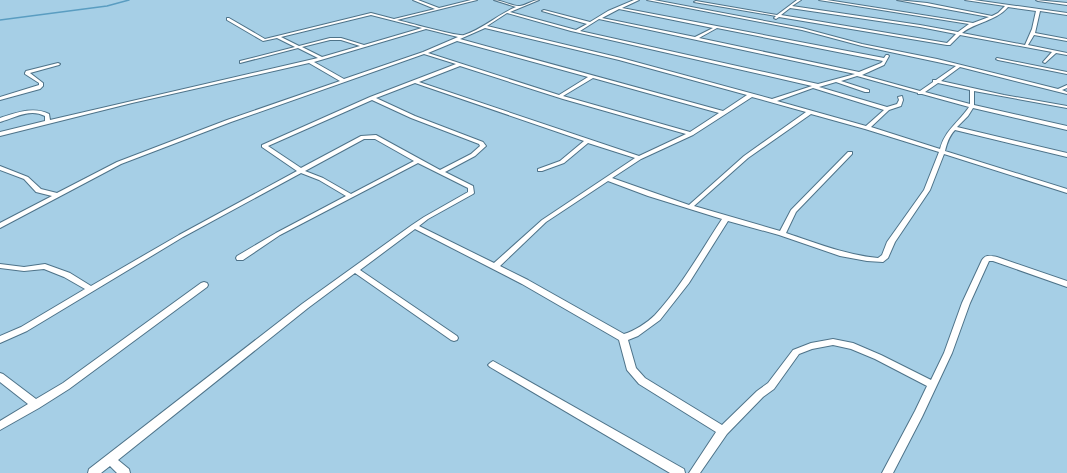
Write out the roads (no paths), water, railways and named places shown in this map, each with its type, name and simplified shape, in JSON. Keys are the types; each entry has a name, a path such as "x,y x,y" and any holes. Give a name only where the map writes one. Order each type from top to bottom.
{"street":[{"path":"415,0 439,9"},
{"path":"395,20 475,0"},
{"path":"496,0 518,7"},
{"path":"0,226 118,163 211,127 310,93 342,80 424,53 485,27 508,12 537,0"},
{"path":"577,31 599,18 638,0"},
{"path":"649,0 772,22 1067,93"},
{"path":"772,22 783,11 799,0"},
{"path":"821,0 847,2 973,24"},
{"path":"899,0 932,5 992,18"},
{"path":"967,0 1067,14"},
{"path":"1038,0 1067,4"},
{"path":"696,2 778,17 947,44 959,33 973,24 992,18 1001,13 1007,6"},
{"path":"790,7 959,33 1067,54"},
{"path":"619,8 885,60"},
{"path":"544,10 589,24"},
{"path":"1026,46 1034,34 1034,30 1037,25 1038,10"},
{"path":"508,12 577,31 819,86"},
{"path":"228,19 261,39 278,37 367,15 395,20 462,37"},
{"path":"599,18 859,74 920,93 1067,128"},
{"path":"485,27 620,59 751,95 867,128 1067,191"},
{"path":"695,39 717,27"},
{"path":"0,134 310,62 425,28"},
{"path":"1034,34 1067,40"},
{"path":"278,37 322,59"},
{"path":"241,62 335,39 364,46"},
{"path":"456,39 483,48 558,66 591,77 724,113"},
{"path":"772,101 878,67 883,64 890,50"},
{"path":"1045,62 1055,52"},
{"path":"424,53 560,96 691,134"},
{"path":"998,59 1067,74"},
{"path":"310,62 342,80"},
{"path":"0,99 38,88 41,86 41,83 27,73 58,64"},
{"path":"350,196 321,179 301,171 264,146 372,98 458,65"},
{"path":"920,93 934,81 959,66"},
{"path":"560,96 591,77"},
{"path":"837,81 867,91"},
{"path":"934,81 972,90 1067,107"},
{"path":"416,82 639,158"},
{"path":"1058,91 1067,86"},
{"path":"813,87 887,110"},
{"path":"608,179 690,207 859,258 880,260 885,256 891,242 927,190 949,133 972,106 972,90"},
{"path":"495,267 544,221 639,158 691,134 751,95"},
{"path":"867,128 887,110 899,105 901,100 900,97"},
{"path":"372,98 481,143 483,146 473,155 440,172"},
{"path":"0,120 33,112 45,114 48,122"},
{"path":"690,207 746,157 810,112"},
{"path":"954,128 1067,155"},
{"path":"0,340 24,329 181,236 363,137 376,137 418,161 471,187 471,193 439,210 414,226 305,306 94,473"},
{"path":"540,170 562,162 587,141"},
{"path":"782,234 796,208 850,153"},
{"path":"240,258 278,234 418,161"},
{"path":"0,168 9,170 28,179 36,190 57,195"},
{"path":"0,174 9,170"},
{"path":"623,338 635,334 648,325 665,308 686,280 726,218"},
{"path":"414,226 541,291 623,338 632,370 642,381 723,431"},
{"path":"887,473 933,385 948,353 966,303 988,258 1067,284"},
{"path":"0,266 24,269 45,266 67,275 91,289"},
{"path":"355,270 454,338"},
{"path":"0,426 36,405 120,347 204,285"},
{"path":"694,473 723,431 760,394 771,386 796,352 811,346 833,342 853,346 933,385"},
{"path":"493,365 680,473"},
{"path":"0,376 36,405"},
{"path":"110,460 125,473"}],"waterway":[{"path":"0,20 107,6 129,0"}]}
